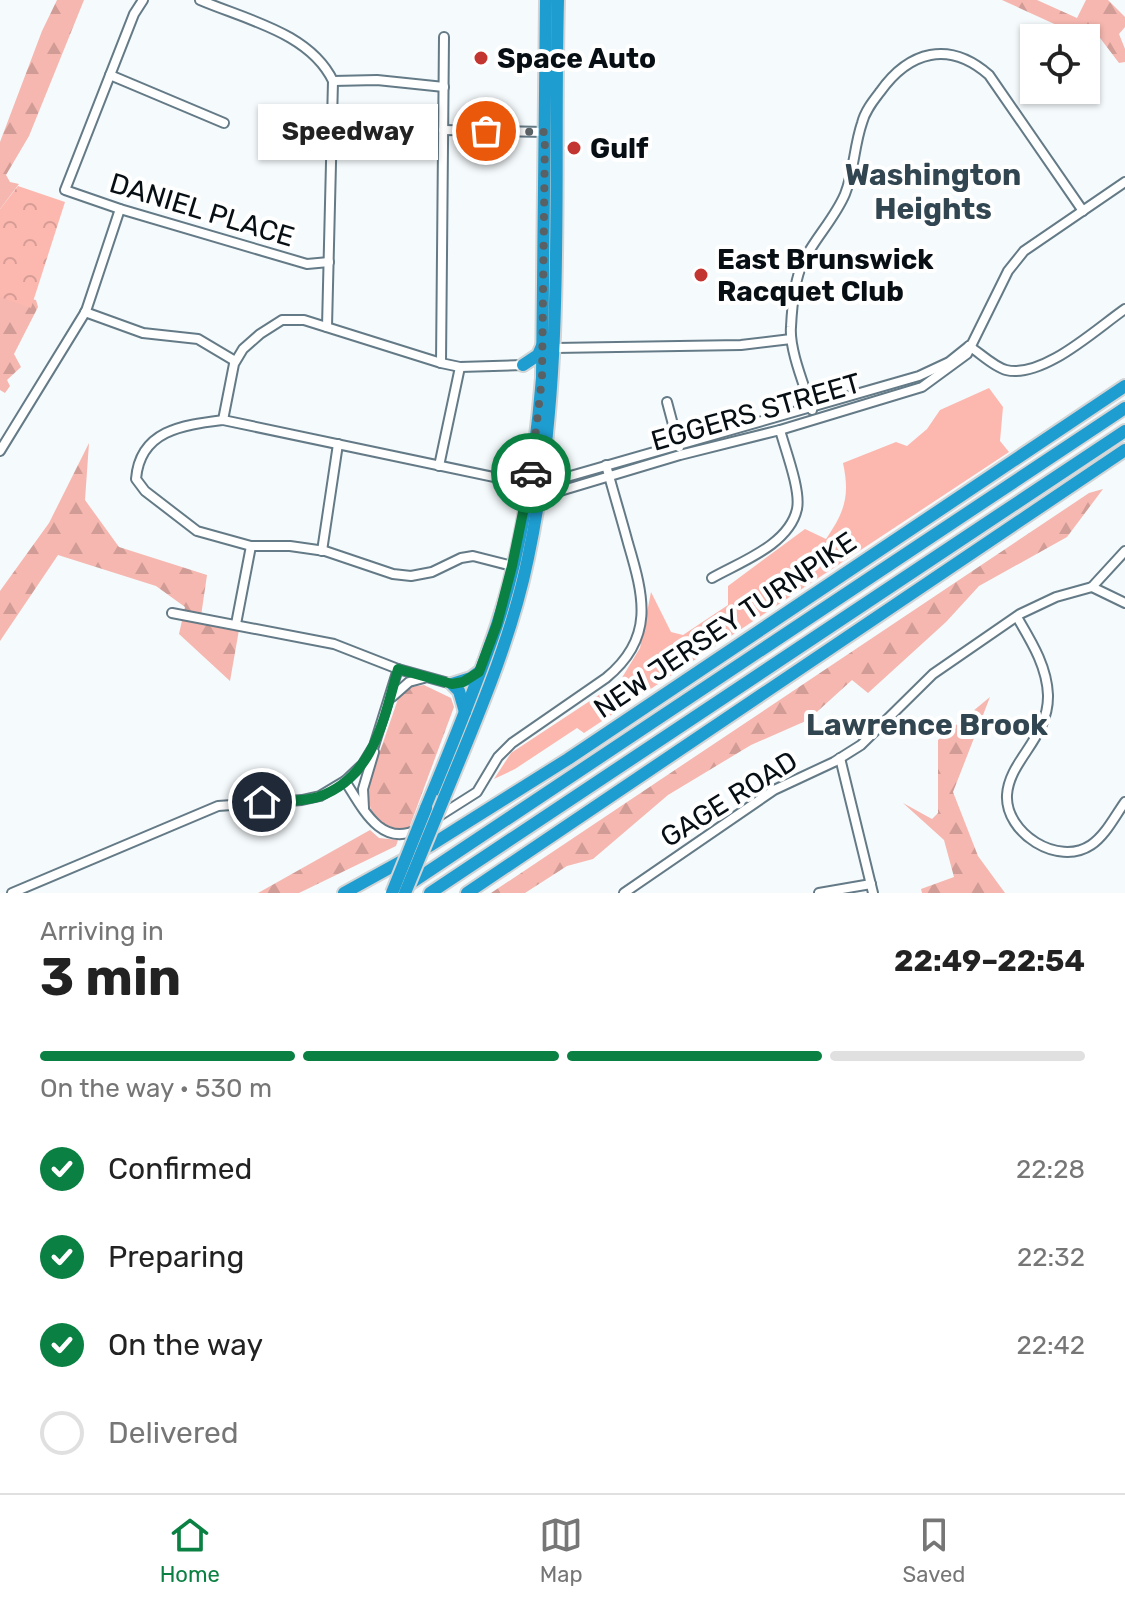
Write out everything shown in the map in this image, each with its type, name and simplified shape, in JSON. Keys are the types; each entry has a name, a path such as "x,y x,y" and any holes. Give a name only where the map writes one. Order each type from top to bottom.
{"highway":[{"path":"393,893 497,624 535,487 542,378 548,347 546,0"},
{"path":"405,893 489,691 528,560 548,347 558,0"},
{"path":"523,365 548,347"},
{"path":"523,365 535,369 542,378"},
{"name":"NEW JERSEY TURNPIKE","path":"344,893 431,845 568,759 1125,386"},
{"name":"NEW JERSEY TURNPIKE","path":"393,893 478,841 1125,408"},
{"path":"430,893 1125,431"},
{"path":"467,893 1125,450"},
{"path":"452,684 463,682 479,672"},
{"path":"452,684 459,691 465,712"}],"street":[{"path":"143,0 134,14 110,75 224,123"},
{"path":"200,0 311,50 333,81 327,327"},
{"path":"441,363 444,37"},
{"path":"815,418 791,339 797,277 844,196 862,122 869,107 887,82 913,60 938,53 951,55 989,75 1083,211"},
{"name":"DANIEL PLACE","path":"110,75 65,190 307,264 329,262"},
{"path":"333,81 377,80 444,87"},
{"path":"443,130 545,132"},
{"name":"EGGERS STREET","path":"535,487 549,493 780,430 922,387 967,354 1008,271 1024,251 1125,182"},
{"path":"0,451 4,437 85,312 120,209"},
{"path":"969,346 1005,370 1024,370 1049,363 1125,309"},
{"path":"85,312 143,333 198,339 235,361"},
{"path":"223,420 235,361 260,334 282,320 304,320 460,367 523,365"},
{"path":"548,347 741,345 791,339"},
{"name":"EGGERS STREET","path":"535,487 937,369 969,346"},
{"path":"439,466 460,367"},
{"path":"884,385 887,398"},
{"path":"667,402 680,455"},
{"path":"512,566 473,556 461,558 432,572 411,576 393,574 322,551 290,546 251,546 197,531 145,491 136,479 137,461 151,443 166,432 188,424 223,420 535,487"},
{"path":"712,578 775,543 797,508 794,482 780,430"},
{"path":"322,551 338,444"},
{"path":"345,781 366,813 382,830 402,835 413,832 477,792 504,750 606,678 626,659 641,624 642,597 606,465"},
{"path":"236,624 251,546"},
{"path":"1125,551 1092,587 1125,603"},
{"name":"GAGE ROAD","path":"624,893 774,790 861,745 933,674 1017,617 1056,597 1092,587"},
{"path":"172,613 334,644 398,669 452,684"},
{"path":"1017,617 1042,664 1048,699 1041,730 1010,783 1007,796 1016,825 1033,842 1050,849 1080,850 1098,840 1125,802"},
{"path":"366,813 362,802 363,789 398,669"},
{"path":"389,701 409,682 427,678"},
{"path":"12,893 218,806 320,796 345,781 363,764 382,728"},
{"path":"819,893 872,888 840,758"}],"green space":[{"path":"57,0 84,0 29,136 6,175 10,182 19,184 0,209 0,142"},
{"path":"1002,0 1037,0 1077,18 1086,0 1108,0 1125,17 1125,27 1119,34 1125,49 1125,62 1119,63 1100,38 1100,24 1054,24"},
{"path":"18,186 65,202 31,308 0,297 0,209"},
{"path":"0,292 36,300 38,307 14,354 21,367 7,380 10,386 5,393 0,390"},
{"path":"989,388 1003,407 1000,441 1009,452 584,733 577,728 515,769 494,779 511,753 620,681 640,648 651,592 671,632 683,635 728,605 728,586 805,529 826,539 844,503 846,485 843,463 896,442 907,446 927,429 940,410"},
{"path":"89,443 85,500 119,547 207,575 201,616 240,624 230,681 179,634 185,607 156,586 58,555 0,641 0,591 49,523"},
{"path":"1103,489 1067,537 979,586 946,622 868,693 852,680 808,720 751,745 668,795 593,859 567,866 525,893 491,893 1089,493"},
{"path":"424,685 451,698 454,707 408,831 389,829 371,810 366,792 399,696 411,687"},
{"path":"990,697 953,792 978,856 1005,893 922,893 921,889 954,877 944,840 903,803 932,819 938,813 938,740"},
{"path":"370,830 379,838 398,840 396,846 299,893 258,893"}],"way so far":[{"path":"486,131 545,132 542,378 531,473"}],"place":[{"name":"Space Auto","path":"481,58"},
{"name":"Speedway","path":"486,131"},
{"name":"Gulf","path":"574,148"},
{"name":"East Brunswick Racquet Club","path":"701,275"}],"district":[{"name":"Washington Heights","path":"933,192"},
{"name":"Lawrence Brook","path":"927,725"}],"route":[{"path":"262,802 320,796 345,781 363,764 382,728 398,669 452,684 463,682 479,672 497,624 531,473"}]}
